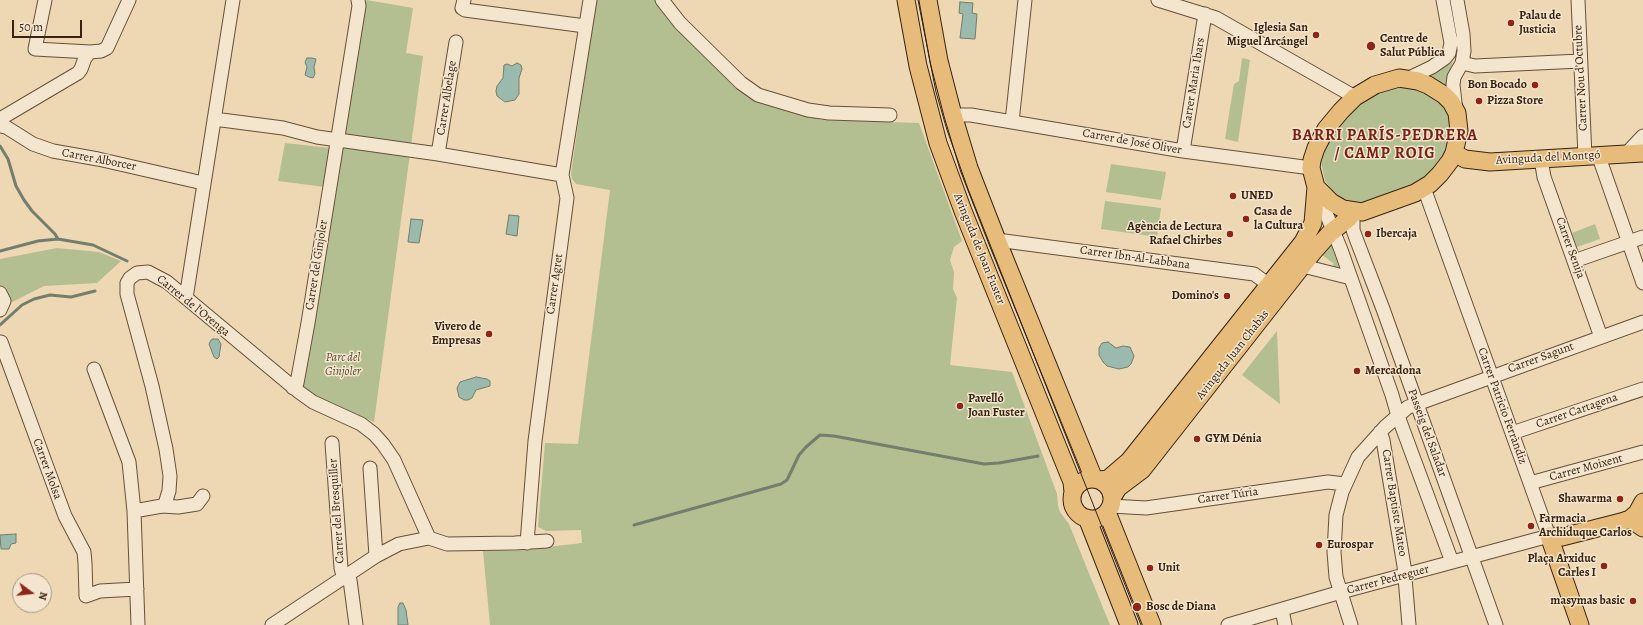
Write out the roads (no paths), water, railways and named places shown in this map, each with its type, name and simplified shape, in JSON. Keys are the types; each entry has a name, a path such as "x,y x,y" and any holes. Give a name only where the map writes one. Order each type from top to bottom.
{"main road":[{"name":"Avinguda de Joan Fuster","path":"906,0 918,66 938,143 963,211 1072,482 1073,492"},
{"name":"Avinguda de Joan Fuster","path":"928,0 939,60 953,115 970,168 997,240 1097,479"},
{"path":"1392,79 1407,79 1428,85 1451,102 1456,112 1459,131 1454,153 1450,161 1440,174 1424,188 1406,197 1362,212 1353,212 1334,204 1316,187 1311,168 1316,148 1326,129 1341,110 1364,91 1392,79"},
{"name":"Avinguda del Montgó","path":"1454,153 1465,159 1485,161 1541,160 1635,153"},
{"name":"Avinguda Juan Chabàs","path":"1110,505 1118,488 1142,470 1275,289 1310,232 1314,217 1316,187"},
{"name":"Avinguda Juan Chabàs","path":"1097,479 1108,479 1129,461 1275,289 1303,266 1353,212"},
{"path":"1110,505 1098,518 1087,518 1078,514 1075,509 1072,500 1073,492 1077,485 1083,481 1097,479 1107,486 1110,505 1152,625"},
{"path":"1549,536 1562,537 1636,523 1637,513 1643,502"},
{"path":"1087,518 1129,625"},
{"name":"Carrer Patricio Ferràndiz","path":"1549,536 1580,625"}],"street":[{"path":"41,1 35,49 90,52 101,51 107,48 129,0"},
{"path":"186,298 233,0"},
{"name":"Carrer del Ginjoler","path":"293,388 297,383 359,6 358,0"},
{"path":"464,0 462,8 465,10 586,26"},
{"name":"Carrer Agret","path":"527,543 536,441 567,198 562,175 590,0"},
{"path":"662,0 680,23 741,83 758,95 808,110 829,114 890,115"},
{"path":"1012,122 1025,0"},
{"path":"1158,0 1216,18 1355,97"},
{"path":"1407,79 1432,67 1445,58 1449,53 1451,43 1442,0"},
{"path":"1456,112 1453,85 1454,78 1462,63 1464,43 1457,0"},
{"name":"Carrer Nou d’Octubre","path":"1578,0 1580,61 1592,156 1600,160 1643,283"},
{"name":"Carrer Maria Ibars","path":"1183,151 1205,14"},
{"name":"Carrer Albelage","path":"438,154 456,42"},
{"path":"0,119 78,73 85,58 90,52"},
{"path":"1462,63 1475,66 1580,61"},
{"name":"Carrer de José Oliver","path":"953,115 971,115 1183,151 1311,168"},
{"path":"214,118 283,128 317,137 438,154 562,175"},
{"name":"Carrer Alborcer","path":"0,126 6,127 34,144 53,151 98,159 203,183"},
{"path":"1635,153 1643,136"},
{"name":"Carrer Senija","path":"1541,160 1544,177 1601,337"},
{"name":"Passeig del Saladar","path":"1316,187 1341,250 1398,416 1452,562"},
{"name":"Carrer Patricio Ferràndiz","path":"1424,188 1549,536"},
{"name":"Passeig del Saladar","path":"1353,212 1353,230 1496,625"},
{"path":"1574,261 1643,237"},
{"path":"1341,250 1343,241 1350,239 1357,241"},
{"name":"Carrer Ibn-Al-Labbana","path":"997,240 1254,274 1275,289"},
{"path":"1303,266 1351,278"},
{"name":"Carrer de l'Orenga","path":"162,506 166,501 169,491 170,476 168,459 135,319 128,299 127,283 134,274 142,272 148,272 166,282 293,388 313,402 367,428 384,444 394,460 429,538"},
{"path":"0,293 4,301 0,310"},
{"name":"Carrer Sagunt","path":"1350,625 1335,566 1334,528 1338,504 1345,484 1358,457 1380,432 1408,407 1643,322"},
{"name":"Carrer Molsa","path":"0,342 65,516 84,552 86,596 100,591 137,588"},
{"path":"94,369 129,462 134,512 138,625"},
{"name":"Carrer Cartagena","path":"1512,433 1643,389"},
{"name":"Carrer Baptiste Mateo","path":"1380,432 1383,440 1404,575 1410,625"},
{"name":"Carrer del Bresquiller","path":"332,444 341,568 346,577 350,580 356,625"},
{"name":"Carrer Moixent","path":"1530,483 1643,452"},
{"path":"370,468 376,556"},
{"name":"Carrer Túria","path":"1110,505 1146,508 1328,482 1345,484"},
{"path":"134,512 162,506 178,507 197,504 204,496"},
{"name":"Carrer Pedreguer","path":"1228,625 1341,592 1549,536"},
{"name":"Carrer del Bresquiller","path":"272,625 376,556 399,544 429,538 445,544 527,543 547,541"},
{"path":"1282,610 1285,625"}],"waterway":[{"path":"0,146 8,159 16,186 24,200 58,239 93,245 127,261"},
{"path":"0,251 38,241 58,239"},
{"path":"0,325 22,305 34,299 50,295 71,297 95,291"},
{"path":"634,525 781,484 787,480 799,455 820,435 834,436 984,464 999,463 1038,456"}],"tram line":[{"path":"918,0 936,92 947,130 968,189 1141,625"}],"place":[{"name":"Palau de Justicia","path":"1511,23"},
{"name":"Iglesia San Miguel Arcángel","path":"1316,35"},
{"name":"Centre de Salut Pública","path":"1371,46"},
{"name":"Bon Bocado","path":"1535,85"},
{"name":"Pizza Store","path":"1479,101"},
{"name":"UNED","path":"1233,196"},
{"name":"Casa de la Cultura","path":"1246,219"},
{"name":"Agència de Lectura Rafael Chirbes","path":"1230,234"},
{"name":"Ibercaja","path":"1368,234"},
{"name":"Domino's","path":"1227,296"},
{"name":"Vivero de Empresas","path":"489,334"},
{"name":"Mercadona","path":"1357,371"},
{"name":"Pavelló Joan Fuster","path":"960,406"},
{"name":"GYM Dénia","path":"1197,439"},
{"name":"Shawarma","path":"1620,499"},
{"name":"Farmacia Archiduque Carlos","path":"1531,526"},
{"name":"Eurospar","path":"1319,545"},
{"name":"Plaça Arxiduc Carles I","path":"1604,566"},
{"name":"Unit","path":"1150,568"},
{"name":"masymas basic","path":"1633,601"},
{"name":"Bosc de Diana","path":"1137,607"}],"district":[{"name":"BARRI PARÍS-PEDRERA / CAMP ROIG","path":"1385,145"}],"park label":[{"name":"Parc del Ginjoler","path":"343,365"}]}
